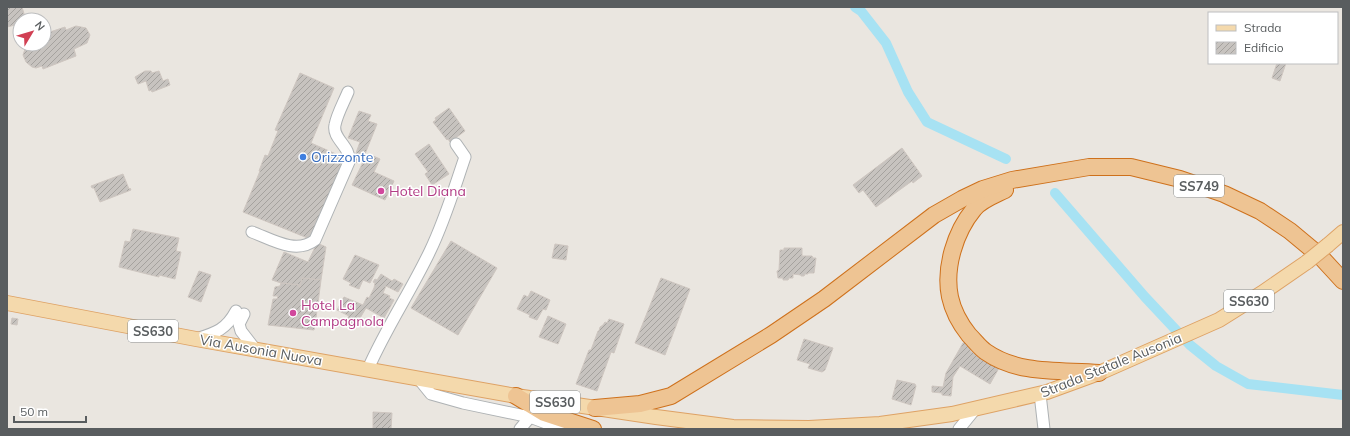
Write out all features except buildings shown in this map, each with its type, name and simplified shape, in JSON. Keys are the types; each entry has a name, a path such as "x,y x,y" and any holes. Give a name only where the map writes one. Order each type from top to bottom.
{"highway":[{"name":"SS749","path":"1027,178 1089,167 1131,167 1209,189 1224,194 1260,211 1290,231 1320,256 1343,281"},
{"path":"1027,178 1019,184 993,195 975,208 963,225 954,248 949,272 950,298 961,325 987,352 1003,361 1021,367 1050,371 1099,373"},
{"path":"594,408 640,404 671,396 771,335 824,299 934,215 983,189 1012,180 1027,178"},
{"path":"516,396 544,413 593,429"}],"main road":[{"name":"Strada Statale Ausonia","path":"516,396 733,427 886,427 952,414 1040,394 1067,385 1099,373 1219,320 1307,262 1343,232"},
{"name":"Via Ausonia Nuova","path":"7,302 196,339 516,396"}],"street":[{"path":"252,232 282,243 299,247 306,246 315,240 349,162 350,157 348,151 337,136 334,125 348,92"},
{"path":"368,369 379,344 430,252 446,215 465,157 456,144"},
{"path":"196,339 224,328 240,313 241,332 255,349"},
{"path":"418,378 431,394 463,404 530,417 562,429"},
{"path":"1040,394 1044,429"},
{"path":"959,429 976,408"},
{"path":"520,429 530,417"}],"waterway":[{"path":"855,7 861,11 886,43 908,92 927,122 1006,159"},
{"path":"1055,193 1145,297 1190,345 1216,366 1248,384 1343,395"}],"place":[{"name":"Orizzonte","path":"303,157"},
{"name":"Hotel Diana","path":"381,191"},
{"name":"Hotel La Campagnola","path":"293,313"}]}
